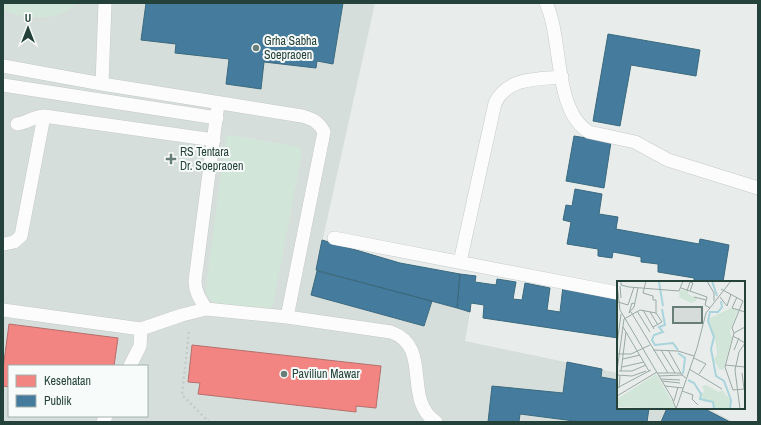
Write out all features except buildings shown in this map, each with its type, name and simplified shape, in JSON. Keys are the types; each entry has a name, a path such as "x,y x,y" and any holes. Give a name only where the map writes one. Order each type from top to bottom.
{"lane":[{"path":"102,84 105,3"},
{"path":"546,3 554,27 568,105 574,118 583,128 589,132 635,142 668,160 758,188"},
{"path":"3,66 218,104 302,116 312,119 320,125 324,132 287,317"},
{"path":"460,262 495,103 500,95 510,86 525,80 562,77"},
{"path":"3,85 217,118"},
{"path":"206,309 195,288 218,104"},
{"path":"18,124 24,123 39,116 44,116 214,140"},
{"path":"3,247 14,242 21,236 44,116"},
{"path":"334,238 617,293"},
{"path":"3,310 141,329 206,309 287,317 391,332 400,336 414,354 419,399 425,412 436,422"},
{"path":"130,365 140,346 141,329"}],"path":[{"path":"188,314 190,325 182,395 208,422"}],"shaded area":[{"name":"RS Tentara Dr. Soepraoen","path":"3,3 375,3 316,270 470,312 465,341 617,373 617,409 709,409 734,422 3,422"}],"green space":[{"path":"3,3 76,3 61,14 31,17 21,16 3,10"},
{"path":"230,135 299,147 302,152 273,304 268,309 216,303 208,297 207,293 206,288 226,137"}],"place":[{"name":"Grha Sabha Soepraoen","path":"256,48"},
{"name":"RS Tentara Dr. Soepraoen","path":"171,159"},
{"name":"Paviliun Mawar","path":"284,374"}]}
